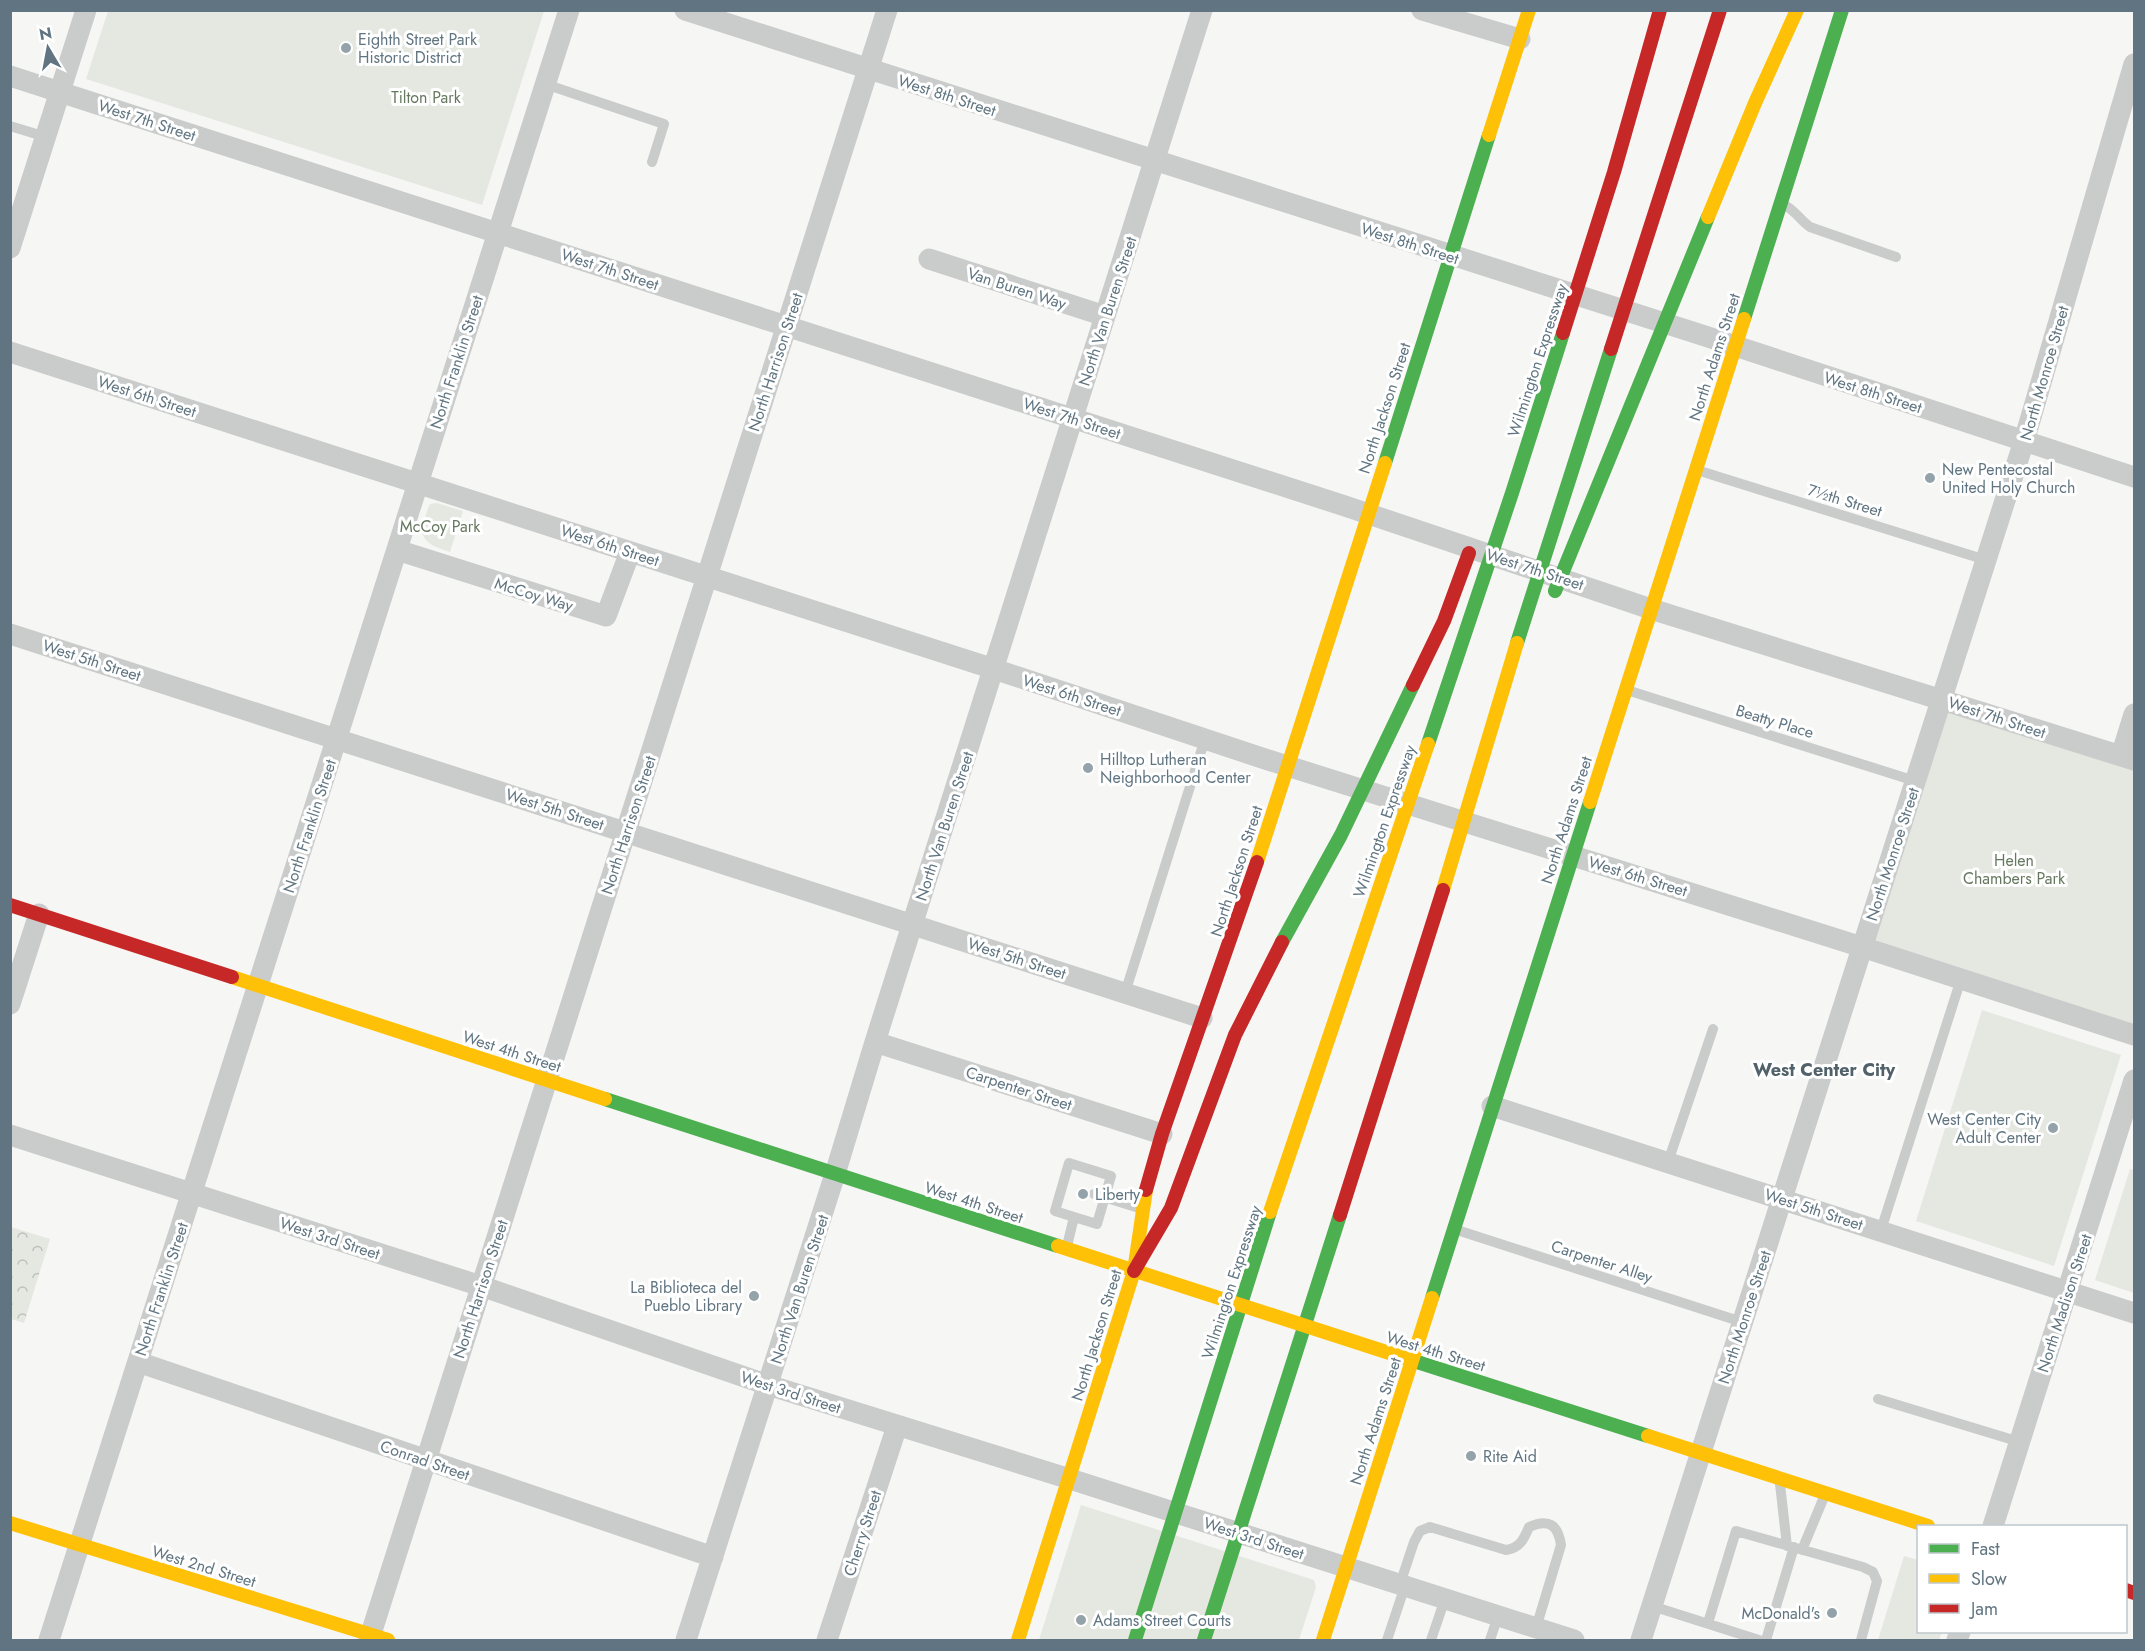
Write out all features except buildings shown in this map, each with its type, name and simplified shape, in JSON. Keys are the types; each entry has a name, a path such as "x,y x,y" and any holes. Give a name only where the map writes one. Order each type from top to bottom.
{"main road":[{"name":"North Jackson Street","path":"1018,1641 1134,1271 1142,1208 1162,1134 1244,903 1297,768 1368,514 1529,10"},
{"name":"Wilmington Expressway","path":"1135,1641 1269,1215 1512,493 1614,172 1660,10"},
{"path":"1204,1641 1437,911 1509,669 1720,10"},
{"path":"1548,608 1755,103 1797,10"},
{"name":"North Adams Street","path":"1323,1641 1842,10"},
{"path":"1614,125 1640,75"},
{"path":"1553,304 1560,281"},
{"path":"1134,1271 1171,1208 1235,1035 1272,961 1341,835 1444,621 1477,531"},
{"path":"1437,911 1482,800 1510,715"},
{"name":"West 4th Street","path":"10,905 1922,1525"},
{"name":"West 2nd Street","path":"10,1523 376,1639"}],"street":[{"path":"10,248 86,10"},
{"name":"North Franklin Street","path":"49,1641 568,10"},
{"name":"West 8th Street","path":"685,10 1705,336 2134,477"},
{"name":"North Harrison Street","path":"376,1639 426,1460 887,10"},
{"name":"North Van Buren Street","path":"686,1641 836,1174 875,1042 1202,10"},
{"path":"1422,10 1520,39"},
{"name":"North Monroe Street","path":"1641,1641 2024,441 2134,64"},
{"name":"West 7th Street","path":"10,76 1073,418 1651,609 2128,758"},
{"name":"Van Buren Way","path":"929,259 1105,316"},
{"name":"West 6th Street","path":"10,352 1205,739 2134,1035"},
{"name":"McCoy Way","path":"397,550 606,616 630,552"},
{"name":"West 5th Street","path":"10,634 1202,1018"},
{"path":"2128,758 2134,714"},
{"path":"10,1004 39,915"},
{"name":"Carpenter Street","path":"875,1042 1162,1134"},
{"name":"North Madison Street","path":"1995,1525 2134,1080"},
{"name":"West 5th Street","path":"1492,1106 2134,1313"},
{"name":"West 3rd Street","path":"10,1135 481,1286 768,1385 1346,1567 1498,1616 1544,1634 1574,1641"},
{"name":"Conrad Street","path":"138,1362 712,1557"},
{"name":"Cherry Street","path":"827,1641 897,1426"}],"lane":[{"path":"545,84 664,124 652,162"},
{"path":"10,126 46,137"},
{"path":"1781,203 1794,210 1810,227 1896,257"},
{"name":"7½th Street","path":"1696,469 1986,560"},
{"name":"Beatty Place","path":"1626,690 1915,781"},
{"path":"1125,993 1205,739"},
{"path":"1881,1230 1961,979"},
{"path":"1668,1162 1713,1029"},
{"path":"1070,1163 1111,1176 1099,1196 1097,1224 1055,1211 1066,1185 1070,1163"},
{"path":"1099,1196 1142,1208"},
{"path":"1066,1249 1074,1217"},
{"name":"Carpenter Alley","path":"1454,1229 1742,1322"},
{"path":"1878,1400 2020,1442"},
{"path":"1779,1478 1795,1548"},
{"path":"1766,1641 1795,1548 1826,1493"},
{"path":"1387,1641 1413,1542 1420,1531 1430,1527 1506,1550 1514,1549 1523,1541 1529,1527 1539,1522 1551,1524 1559,1532 1561,1545 1544,1634"},
{"path":"1708,1623 1736,1531 1873,1572 1877,1581 1861,1641"},
{"path":"1431,1641 1445,1599"},
{"path":"1652,1606 1759,1641"},
{"path":"1490,1641 1498,1616"}],"green space":[{"name":"Tilton Park","path":"108,10 544,11 482,205 86,79"},
{"name":"McCoy Park","path":"437,503 463,511 450,552 429,542 421,531 430,504"},
{"name":"Helen Chambers Park","path":"1942,699 2134,761 2134,1035 1862,947"},
{"path":"1982,1010 2121,1055 2054,1266 1916,1221"},
{"path":"2130,1169 2134,1170 2134,1293 2095,1280"},
{"path":"11,1227 50,1239 24,1323 11,1319"},
{"name":"Adams Street Courts","path":"1081,1505 1314,1580 1316,1587 1299,1640 1039,1640"},
{"path":"1904,1556 1917,1560 1917,1633 1942,1633 1939,1640 1878,1640"}],"traffic: fast":[{"path":"1744,319 1842,10"},
{"path":"1385,463 1489,135"},
{"path":"1555,591 1708,217"},
{"path":"1428,744 1563,333"},
{"path":"1517,643 1611,349"},
{"path":"1282,942 1341,835 1413,685"},
{"path":"1432,1298 1590,802"},
{"path":"605,1099 1058,1246"},
{"path":"1135,1640 1270,1212"},
{"path":"1204,1640 1340,1215"},
{"path":"1411,1360 1648,1436"}],"traffic: slow":[{"path":"1489,135 1529,10"},
{"path":"1708,217 1755,103 1797,10"},
{"path":"1590,802 1744,319"},
{"path":"1257,862 1385,463"},
{"path":"1443,890 1517,643"},
{"path":"1270,1212 1428,744"},
{"path":"232,977 605,1099"},
{"path":"1018,1640 1134,1271 1146,1190"},
{"path":"1058,1246 1411,1360"},
{"path":"1323,1640 1432,1298"},
{"path":"1648,1436 1925,1525"},
{"path":"10,1523 388,1640"}],"traffic: jam":[{"path":"1563,333 1614,172 1660,10"},
{"path":"1611,349 1720,10"},
{"path":"1413,685 1444,621 1469,553"},
{"path":"1146,1190 1162,1134 1257,862"},
{"path":"1340,1215 1443,890"},
{"path":"10,905 232,977"},
{"path":"1134,1271 1171,1208 1235,1035 1282,942"},
{"path":"2127,1590 2134,1593"}],"place":[{"name":"Eighth Street Park Historic District","path":"346,48"},
{"name":"New Pentecostal United Holy Church","path":"1930,478"},
{"name":"Hilltop Lutheran Neighborhood Center","path":"1088,768"},
{"name":"West Center City Adult Center","path":"2053,1128"},
{"name":"Liberty","path":"1083,1194"},
{"name":"La Biblioteca del Pueblo Library","path":"754,1296"},
{"name":"Rite Aid","path":"1471,1456"},
{"name":"McDonald's","path":"1832,1613"},
{"name":"Adams Street Courts","path":"1081,1620"}],"district":[{"name":"West Center City","path":"1824,1070"}]}
